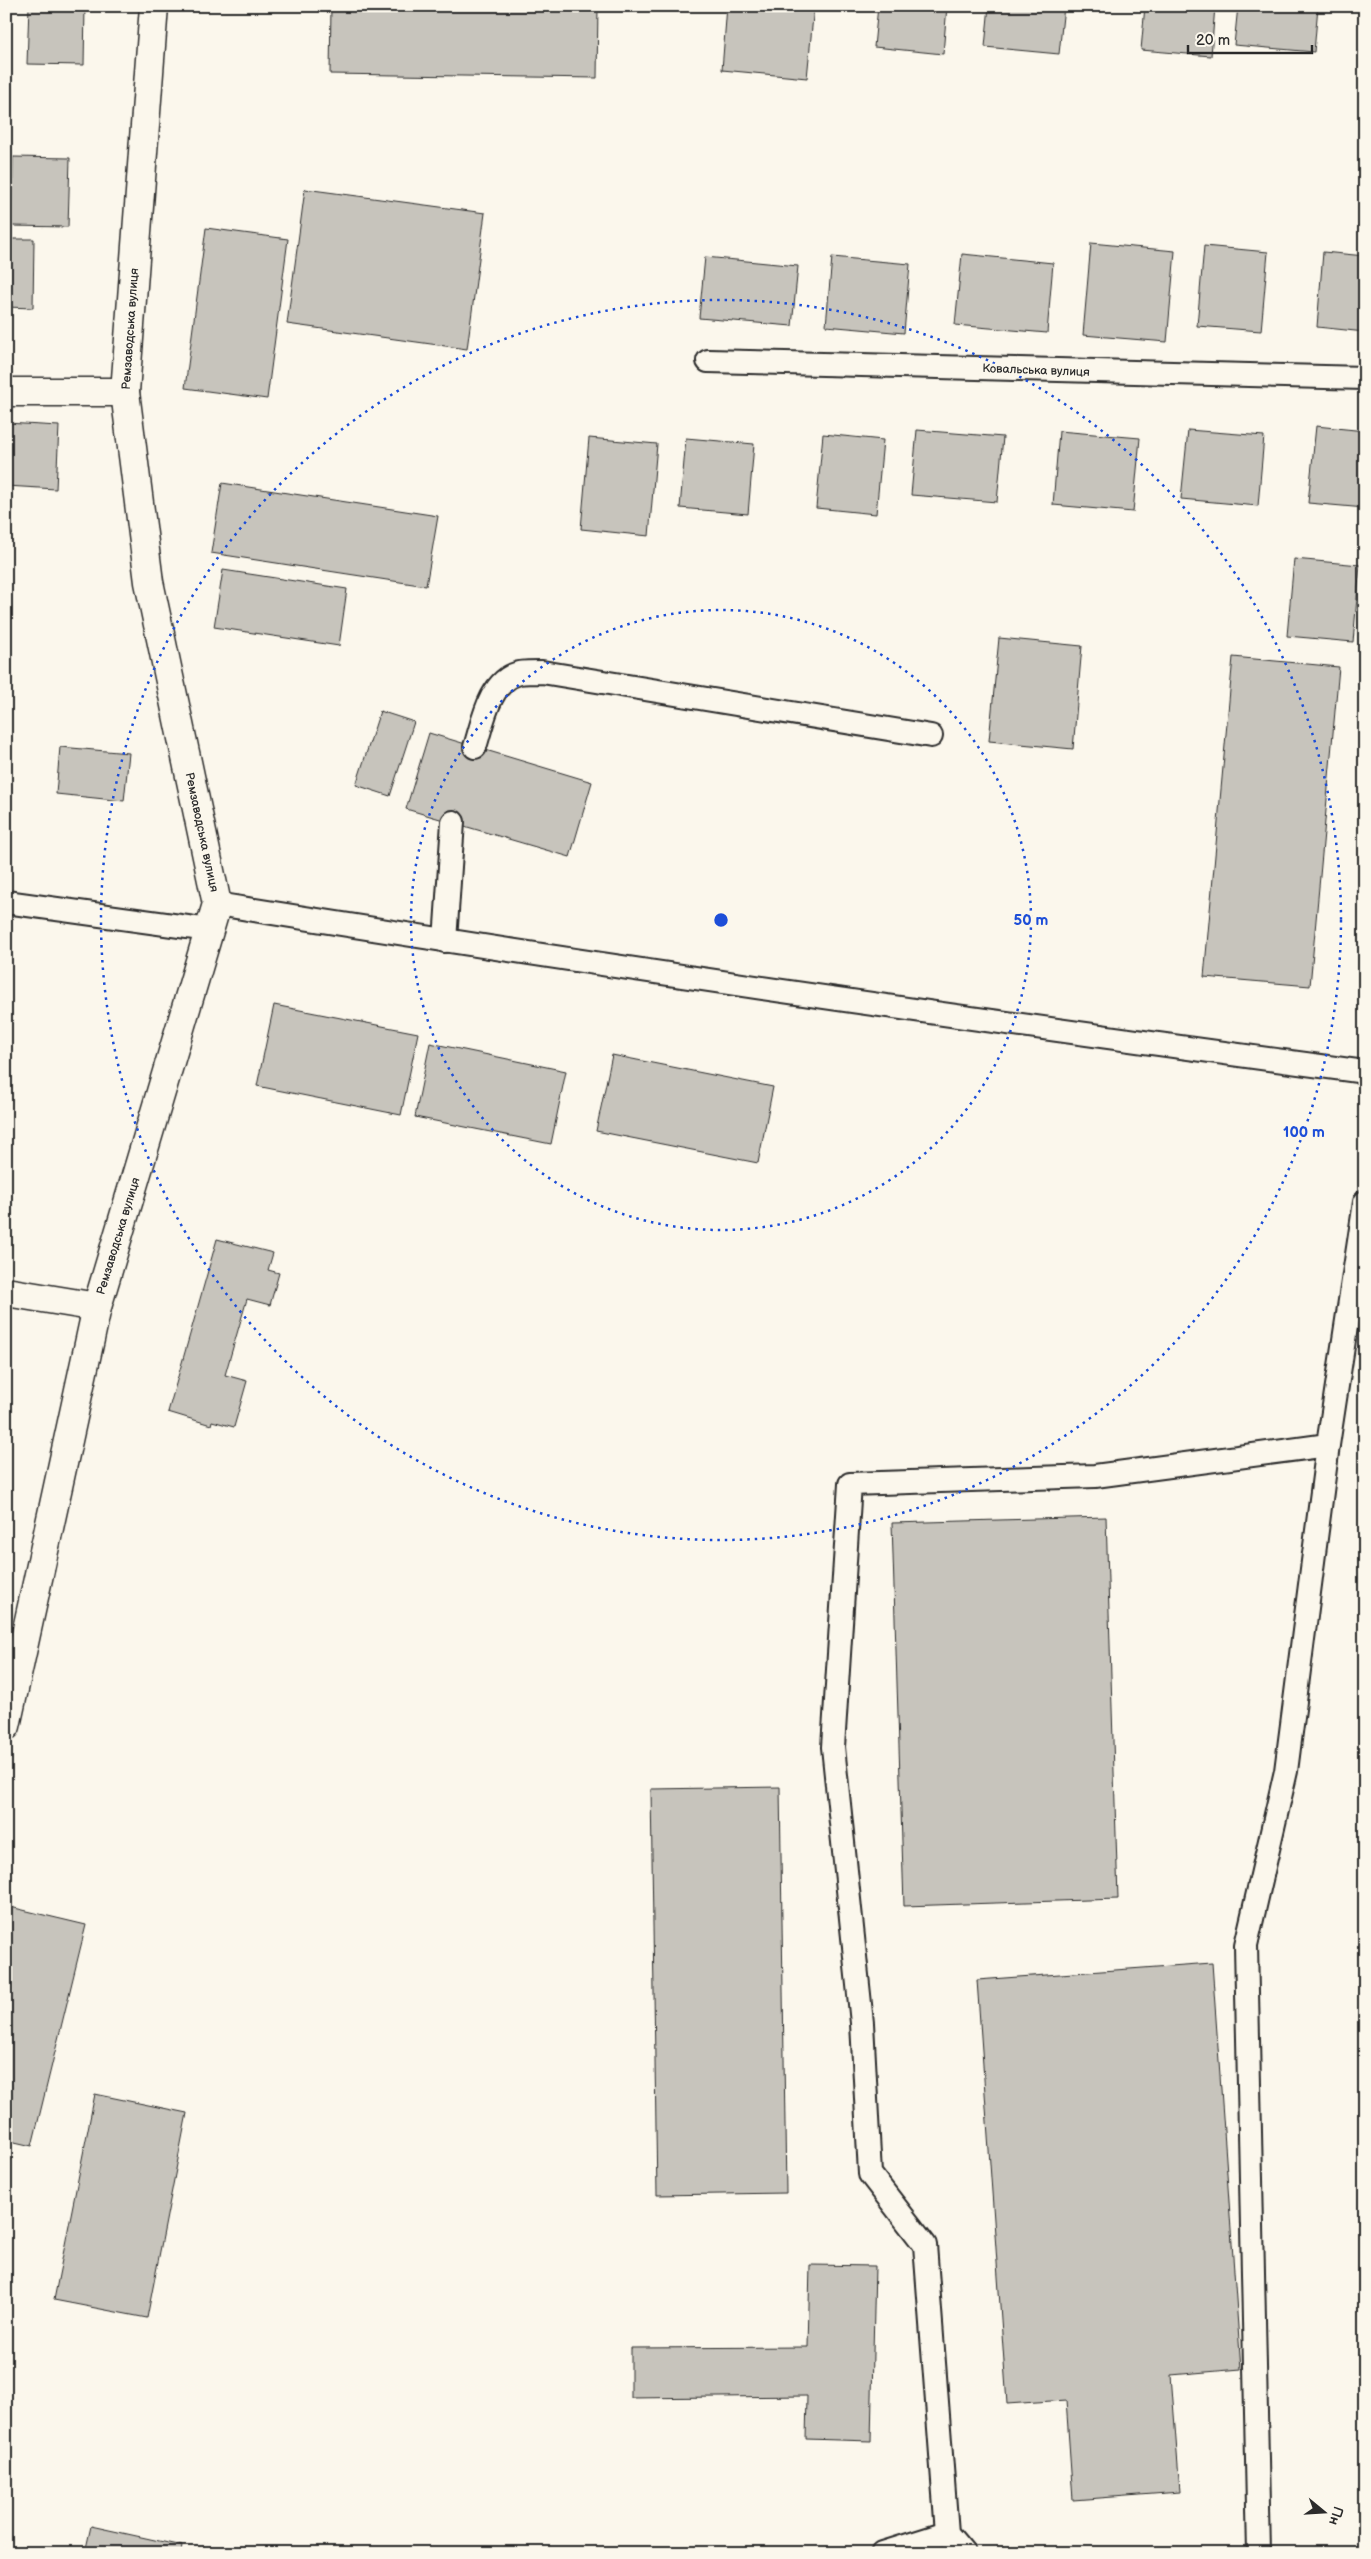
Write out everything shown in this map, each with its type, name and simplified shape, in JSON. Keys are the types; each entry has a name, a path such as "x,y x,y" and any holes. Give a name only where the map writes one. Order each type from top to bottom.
{"street":[{"name":"Ремзаводська вулиця","path":"6,1726 97,1307 217,904 149,582 125,392 154,6"},
{"path":"6,392 125,392"},
{"path":"6,1292 97,1307"}],"lane":[{"name":"Ковальська вулиця","path":"708,361 1365,378"},
{"path":"475,747 491,697 504,682 518,673 542,672 931,736"},
{"path":"445,941 453,822"},
{"path":"6,902 209,930"},
{"path":"217,904 445,941 919,1012 1365,1072"},
{"path":"1259,2553 1246,1945 1286,1771 1328,1445 1365,1202"},
{"path":"964,2553 947,2533 925,2245 870,2174 862,2023 834,1747 850,1484 1095,1476 1328,1445"},
{"path":"883,2553 947,2533"}],"building":[{"path":"29,6 85,6 84,65 27,64"},
{"path":"331,6 598,6 597,78 330,74"},
{"path":"727,6 814,6 807,78 722,70"},
{"path":"878,6 947,6 943,54 874,47"},
{"path":"989,6 1064,6 1059,54 985,47"},
{"path":"1145,6 1215,6 1211,56 1141,50"},
{"path":"1238,6 1318,6 1314,52 1234,45"},
{"path":"1365,16 1365,54 1361,53"},
{"path":"13,157 70,158 68,227 12,226"},
{"path":"305,189 485,213 467,349 287,324"},
{"path":"206,228 288,239 267,399 185,388"},
{"path":"6,239 34,239 33,308 6,307"},
{"path":"1091,243 1175,251 1167,342 1083,335"},
{"path":"1204,246 1268,252 1261,331 1197,326"},
{"path":"1323,252 1365,256 1365,332 1317,327"},
{"path":"962,254 1053,263 1047,333 955,325"},
{"path":"705,257 798,266 792,326 699,318"},
{"path":"832,257 910,264 904,333 826,326"},
{"path":"6,423 59,426 56,489 6,486"},
{"path":"1316,426 1365,431 1365,508 1308,503"},
{"path":"917,430 1003,437 997,502 911,495"},
{"path":"1188,430 1264,436 1258,506 1181,499"},
{"path":"1059,431 1140,438 1133,512 1053,505"},
{"path":"823,434 883,440 876,514 816,508"},
{"path":"589,438 657,444 649,536 581,529"},
{"path":"686,438 754,444 748,514 680,508"},
{"path":"222,483 438,516 426,586 211,553"},
{"path":"1294,559 1360,565 1353,642 1287,636"},
{"path":"223,570 347,589 339,646 214,627"},
{"path":"999,638 1082,646 1073,749 989,741"},
{"path":"1233,657 1339,667 1310,986 1204,977"},
{"path":"380,711 414,722 390,796 356,785"},
{"path":"429,733 592,782 570,857 406,809"},
{"path":"60,747 129,753 124,801 56,794"},
{"path":"274,1005 418,1033 401,1115 257,1086"},
{"path":"430,1043 566,1071 551,1144 415,1117"},
{"path":"612,1055 773,1087 758,1163 596,1131"},
{"path":"217,1239 273,1253 268,1270 279,1273 270,1305 247,1299 225,1375 247,1381 234,1427 212,1421 211,1425 168,1412"},
{"path":"1106,1517 1118,1899 904,1906 892,1523"},
{"path":"780,1787 786,2193 657,2195 651,1789"},
{"path":"6,1906 86,1925 32,2146 6,2140"},
{"path":"1212,1963 1241,2369 1171,2375 1180,2492 1073,2500 1066,2400 1007,2404 977,1980"},
{"path":"95,2094 187,2113 147,2318 54,2300"},
{"path":"810,2265 875,2266 871,2441 806,2439 807,2396 631,2398 631,2348 808,2347"},
{"path":"91,2526 182,2546 181,2553 85,2553"}]}
